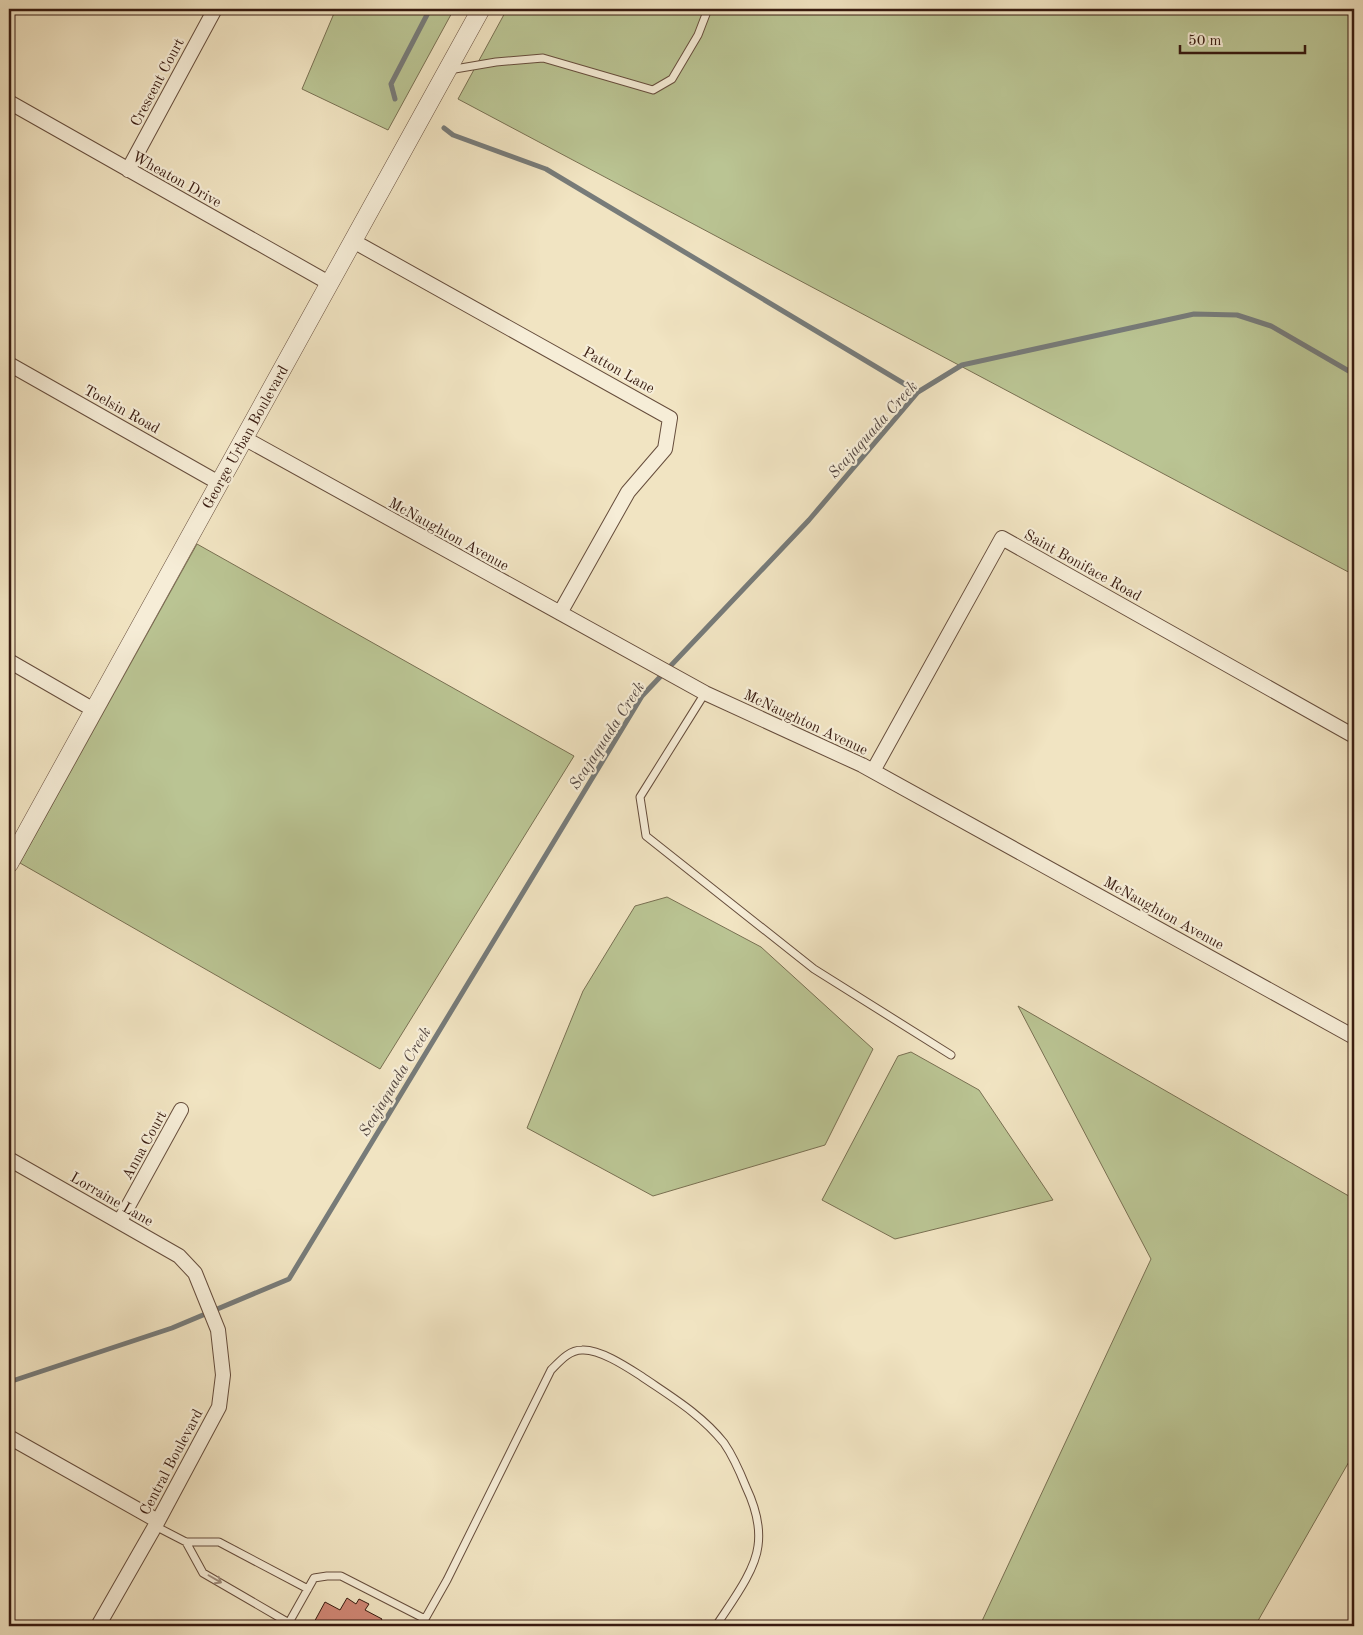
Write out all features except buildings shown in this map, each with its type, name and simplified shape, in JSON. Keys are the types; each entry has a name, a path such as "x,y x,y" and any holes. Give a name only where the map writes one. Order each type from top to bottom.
{"street":[{"name":"Crescent Court","path":"128,170 215,9"},
{"name":"George Urban Boulevard","path":"9,864 481,9"},
{"name":"Wheaton Drive","path":"9,102 329,283"},
{"name":"Patton Lane","path":"352,240 670,418 665,449 628,492 560,613"},
{"name":"Toelsin Road","path":"9,364 220,483"},
{"name":"McNaughton Avenue","path":"244,438 705,694 872,771 1354,1037"},
{"name":"Saint Boniface Road","path":"872,771 1002,538 1354,736"},
{"path":"9,661 94,710"},
{"name":"Anna Court","path":"120,1221 182,1110"},
{"name":"Lorraine Lane","path":"9,1158 179,1256 195,1273"},
{"name":"Central Boulevard","path":"98,1626 157,1523 219,1407 224,1375 218,1330 195,1273"},
{"path":"9,1437 157,1523"}],"lane":[{"path":"446,70 496,62 544,58 653,90 672,79 698,35 708,9"},
{"path":"705,694 640,797 646,836 814,968 951,1056"},
{"path":"421,1626 452,1571 551,1370 567,1355 582,1350 595,1352 624,1365 688,1408 724,1444 738,1470 752,1500 758,1523 757,1554 744,1581 716,1626"},
{"path":"157,1523 186,1542 203,1573 288,1624 314,1578 327,1576 341,1576 425,1619"},
{"path":"186,1542 219,1542 308,1589"}],"green space":[{"path":"331,9 454,9 388,130 302,89 335,11"},
{"path":"507,9 1354,9 1354,575 458,99"},
{"path":"197,544 574,756 380,1069 20,863"},
{"path":"667,897 761,947 873,1049 825,1145 653,1196 527,1128 583,991 635,906"},
{"path":"1018,1006 1354,1199 1354,1453 1255,1626 985,1626 982,1621 1151,1259"},
{"path":"911,1052 979,1090 1053,1200 895,1239 822,1200 898,1056"}],"waterway":[{"path":"395,99 391,84 430,9"},
{"path":"444,128 453,135 546,169 918,392"},
{"name":"Scajaquada Creek","path":"9,1382 172,1328 289,1279 642,696 809,520 918,392 962,365 1194,314 1237,315 1271,326 1354,374"}]}
